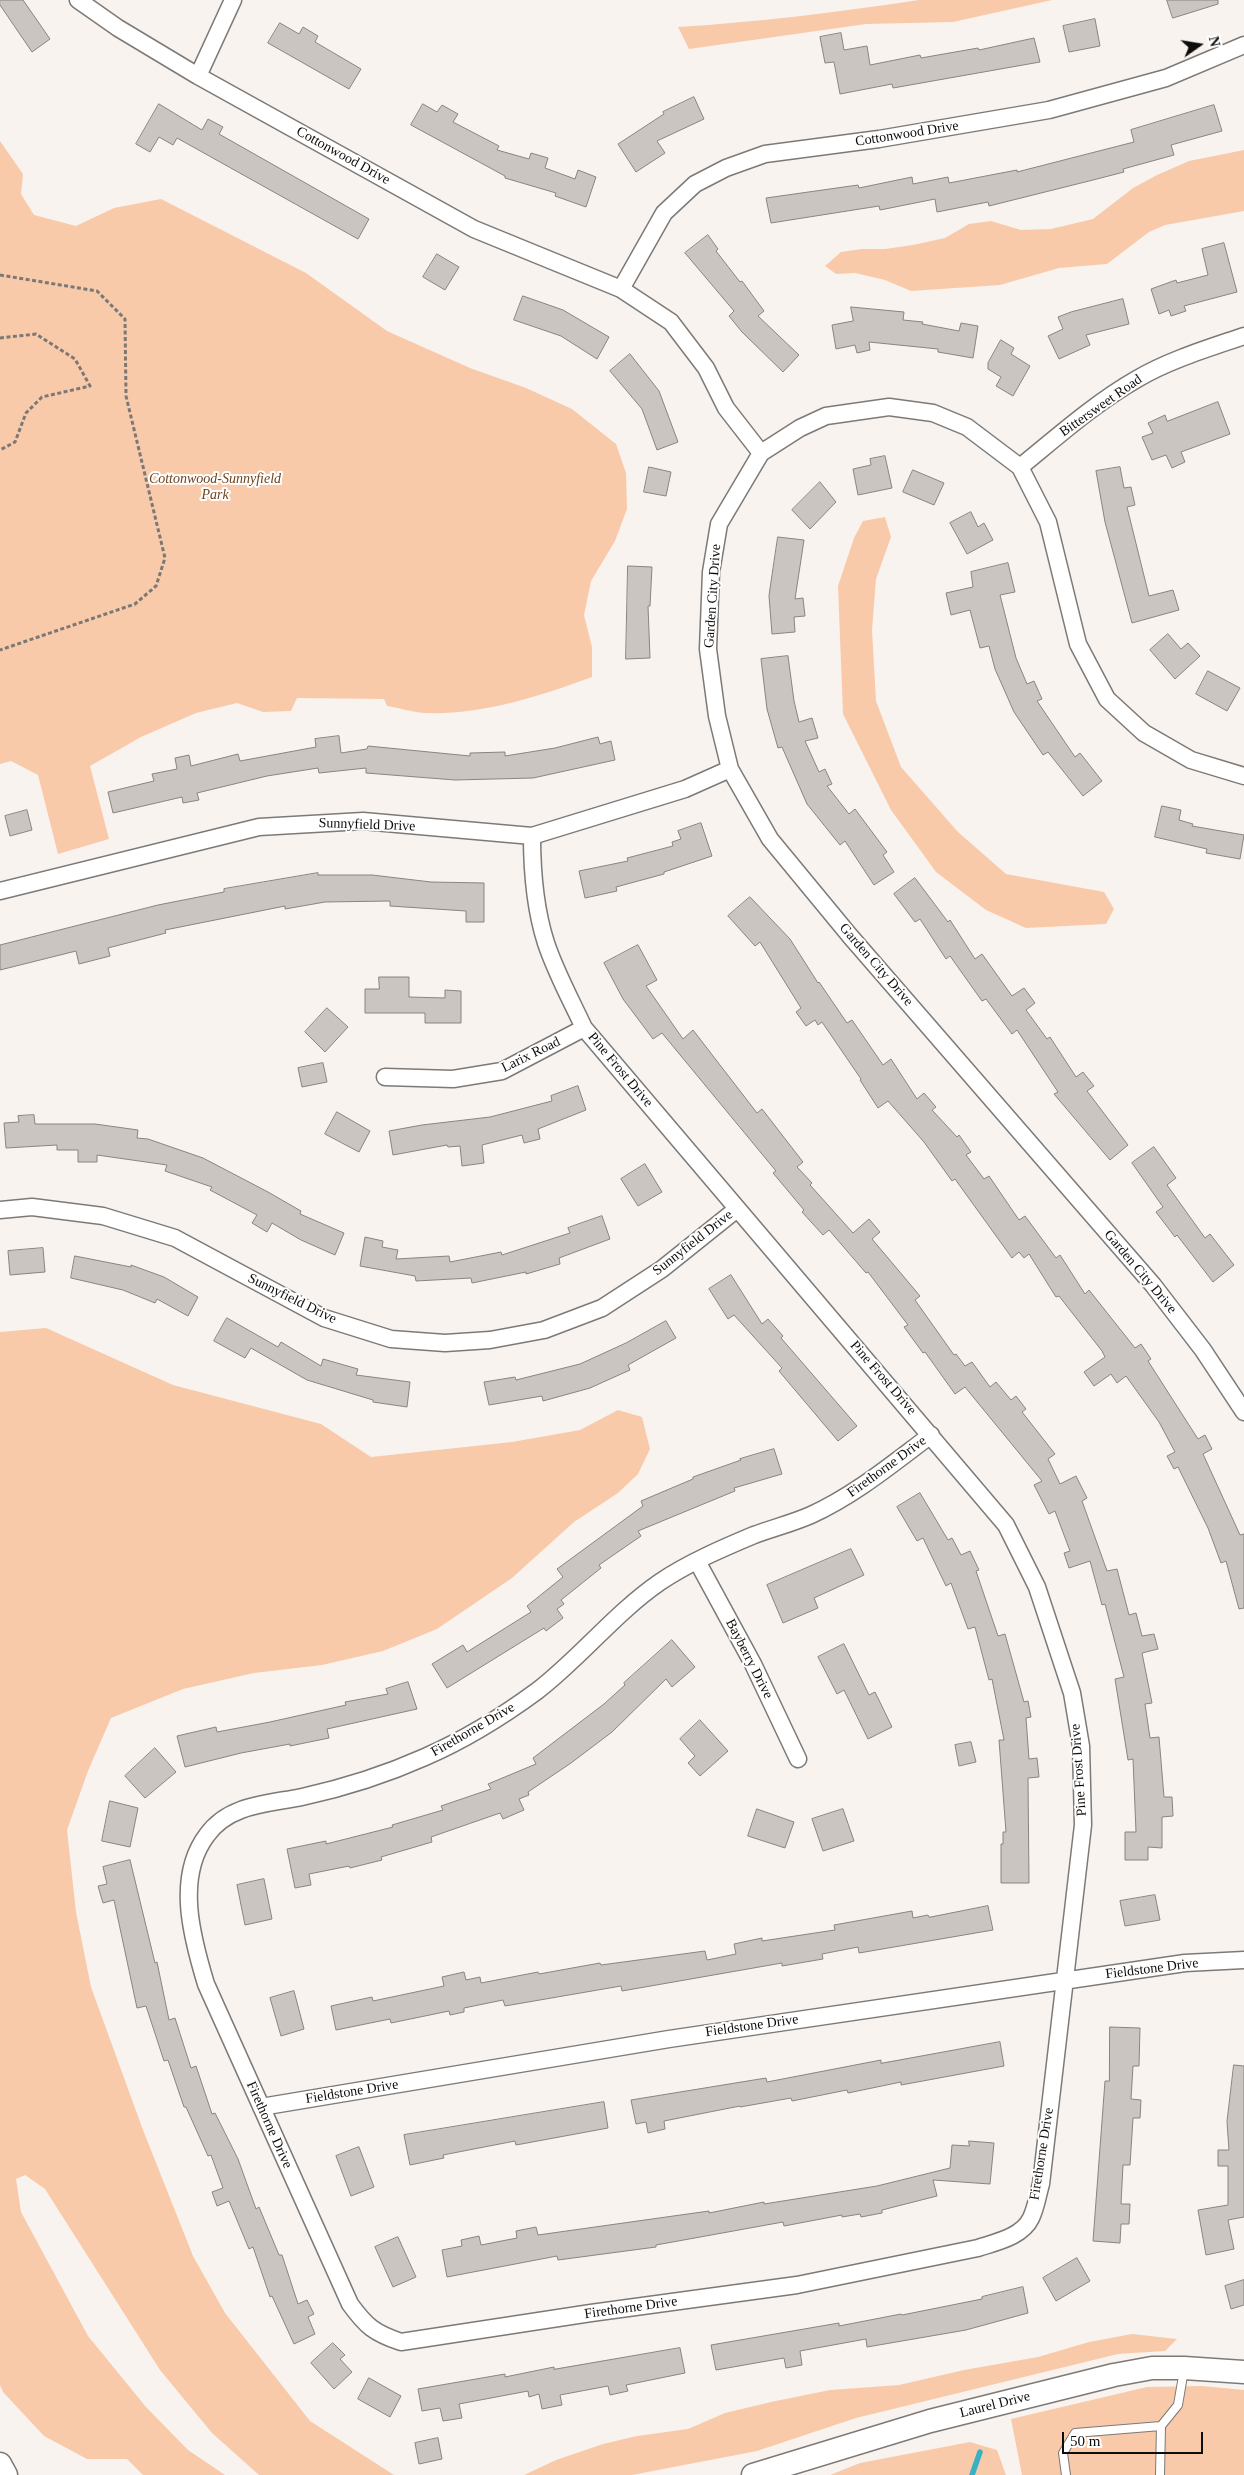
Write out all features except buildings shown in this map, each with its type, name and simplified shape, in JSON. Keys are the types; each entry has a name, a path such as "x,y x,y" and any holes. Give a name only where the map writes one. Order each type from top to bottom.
{"street":[{"name":"Cottonwood Drive","path":"78,0 118,28 198,76 474,229 621,289 671,322 706,368 726,408 761,453"},
{"path":"198,76 234,0"},
{"name":"Cottonwood Drive","path":"621,289 664,213 695,184 726,168 765,154 879,139 1048,110 1166,78 1244,45"},
{"name":"Bittersweet Road","path":"1020,467 1073,424 1137,378 1200,351 1244,336"},
{"name":"Garden City Drive","path":"1244,776 1191,760 1144,732 1107,700 1078,644 1048,522 1020,467 966,427 933,413 890,407 826,416 800,428 761,453 719,524 711,572 708,649 717,716 730,769 770,839 850,936 1153,1285 1203,1350 1244,1412"},
{"name":"Sunnyfield Drive","path":"0,891 259,827 363,822 532,836 684,789 730,769"},
{"name":"Pine Frost Drive","path":"532,836 532,877 546,942 559,976 584,1028 931,1434 1006,1525 1037,1587 1072,1693 1081,1746 1083,1825 1065,1980"},
{"name":"Larix Road","path":"385,1077 453,1079 502,1071 584,1028"},
{"name":"Sunnyfield Drive","path":"0,1210 32,1207 112,1219 175,1238 324,1318 391,1339 445,1343 490,1340 544,1330 602,1308 662,1270 737,1209"},
{"name":"Firethorne Drive","path":"931,1434 853,1494 809,1516 754,1535 697,1561 661,1581 537,1690 476,1731 425,1758 359,1781 302,1797 252,1805 222,1820 207,1834 194,1857 190,1888 193,1940 206,1984 350,2304 365,2325 379,2335 401,2342 591,2313 797,2285 978,2248 1006,2239 1022,2229 1031,2218 1041,2184 1065,1980"},
{"name":"Bayberry Drive","path":"697,1561 753,1664 798,1759"},
{"name":"Fieldstone Drive","path":"261,2107 669,2039 1185,1963 1244,1960"},
{"name":"Laurel Drive","path":"752,2475 976,2409 1114,2375 1152,2368 1244,2372"},
{"path":"0,2464 6,2475"}],"lane":[{"path":"1160,2475 1161,2426 1178,2405 1184,2368"},
{"path":"1066,2475 1063,2453 1075,2433 1161,2426"}],"path":[{"path":"0,275 97,291 125,320 126,396 165,558 156,586 135,604 0,650"},
{"path":"0,338 36,334 75,359 90,386 42,397 26,413 14,442 0,450"}],"green space":[{"path":"919,0 1052,0 953,22 866,24 689,49 678,27 799,16"},
{"name":"Cottonwood-Sunnyfield Park","path":"0,141 23,174 21,194 34,215 76,226 114,208 161,199 306,273 387,331 470,368 526,388 572,409 616,444 626,473 627,509 615,541 591,581 584,615 592,647 592,677 530,698 489,708 446,713 424,713 387,706 384,699 297,698 291,711 263,712 237,703 196,713 141,737 90,766 109,839 58,854 38,775 11,761 0,764"},
{"path":"1244,150 1244,211 1165,225 1149,232 1107,264 1059,268 1000,285 911,291 885,280 855,273 836,274 825,266 841,252 862,249 885,249 945,238 969,224 991,221 1021,230 1051,229 1093,219 1133,188 1157,175 1189,161"},
{"path":"885,517 891,537 876,579 872,630 876,701 901,767 958,832 1006,874 1104,892 1114,909 1106,924 1026,928 986,910 936,872 891,810 843,714 838,586 854,538 863,521"},
{"path":"46,1328 173,1385 321,1424 371,1457 512,1442 580,1430 618,1410 642,1417 650,1449 638,1474 618,1493 574,1522 512,1578 437,1629 383,1651 322,1665 254,1673 183,1689 111,1718 88,1771 67,1830 76,1912 91,1987 143,2130 193,2256 225,2313 310,2421 394,2475 259,2475 212,2433 160,2370 45,2189 25,2175 16,2179 21,2212 88,2336 146,2407 188,2450 225,2475 143,2475 127,2459 87,2459 44,2436 3,2392 0,2385 0,1332"},
{"path":"1132,2334 1177,2339 1165,2351 1118,2354 856,2418 757,2451 632,2475 524,2475 556,2460 603,2444 637,2436 688,2429 725,2413 771,2402 830,2390 899,2385 964,2370 1038,2357 1089,2342"},
{"path":"1202,2386 1244,2390 1244,2475 1022,2475 1011,2419 1147,2387"},
{"path":"970,2442 997,2450 1006,2475 830,2475 860,2463"}],"waterway":[{"path":"972,2475 980,2452"}]}
